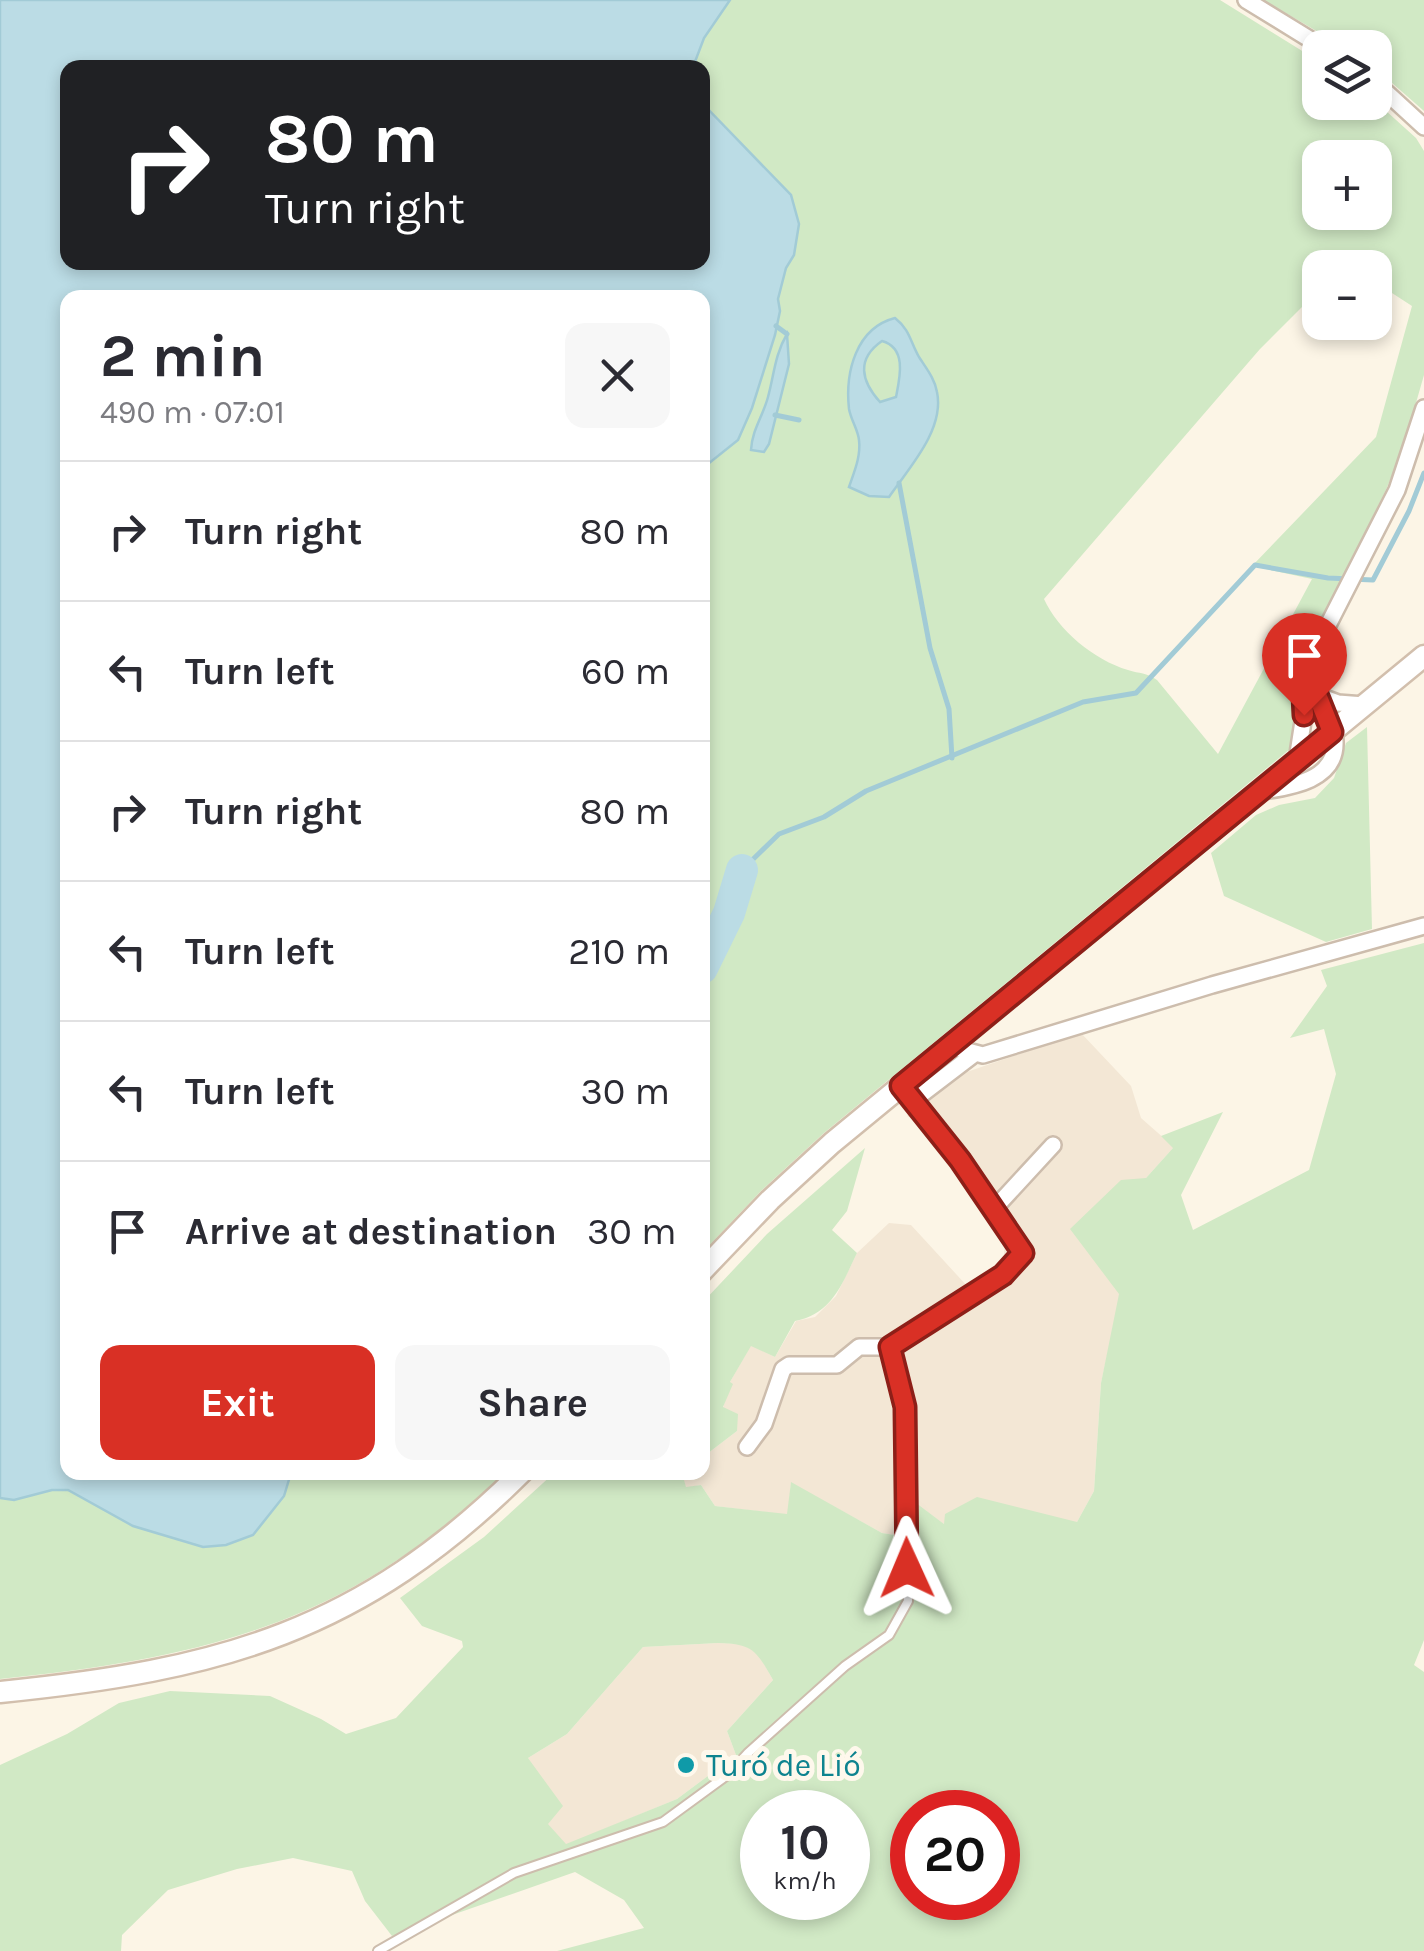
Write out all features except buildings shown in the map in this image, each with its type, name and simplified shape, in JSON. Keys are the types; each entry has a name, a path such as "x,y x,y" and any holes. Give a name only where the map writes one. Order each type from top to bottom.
{"main road":[{"path":"710,1264 770,1200 908,1093 948,1046 1424,656"},
{"path":"0,1692 93,1682 174,1667 232,1653 302,1628 354,1603 408,1570 454,1535 513,1480"}],"street":[{"path":"1246,0 1302,34"},
{"path":"1392,98 1424,127"},
{"path":"1297,760 1304,715 1302,676 1397,490 1424,408"},
{"path":"1259,792 1295,786 1316,777 1333,752 1332,732 1314,687 1314,652"},
{"path":"1319,696 1338,704 1364,706"},
{"path":"1304,715 1332,732"},
{"path":"747,1447 764,1424 783,1369 789,1364 838,1365 859,1347 890,1347 1003,1275 1023,1253 908,1093 973,1055 1424,926"},
{"path":"975,1024 996,1050"},
{"path":"948,1046 973,1055"},
{"path":"994,1210 1053,1144"},
{"path":"890,1347 905,1407 906,1534"}],"lane":[{"path":"378,1951 514,1873 663,1822 730,1773 845,1666 889,1635 908,1601 906,1534"}],"shaded area":[{"path":"1081,1033 1131,1086 1141,1118 1174,1147 1146,1178 1101,1383 1094,1491 1077,1522 945,1525 916,1504 916,1538 882,1533 791,1483 788,1515 715,1506 701,1485 686,1488 683,1480 710,1480 710,1452 737,1431 723,1408 730,1382 751,1345 775,1357 796,1321 815,1317 836,1296 857,1253 889,1223 911,1225 968,1287 1003,1263 1005,1244 930,1129 907,1116 955,1076"},
{"path":"744,1644 759,1655 773,1680 727,1731 736,1755 677,1799 566,1845 547,1824 528,1758 567,1734 643,1647"}],"green space":[{"path":"721,0 1220,0 1302,51 1302,120 1392,120 1392,116 1424,151 1424,375 1386,490 1297,670 1295,729 1290,749 824,1133 710,1245 710,290 702,290 702,270 710,270 710,60 687,60","holes":["1302,250 1392,250 1392,293 1412,306 1376,437 1252,566 1312,579 1218,754 1157,680 1090,651 1058,622 1044,599 1260,349 1302,307"]},
{"path":"1263,0 1424,0 1424,111 1392,83 1392,30 1315,30"},
{"path":"1367,727 1372,929 1326,942 1224,896 1211,853 1256,815 1279,805 1315,798 1334,778 1346,743"},
{"path":"1424,943 1424,1640 1414,1665 1424,1672 1424,1951 557,1951 644,1928 624,1900 575,1872 392,1936 365,1901 352,1871 293,1858 237,1869 168,1890 122,1935 121,1951 0,1951 0,1765 67,1734 119,1703 170,1691 270,1696 346,1734 396,1718 463,1647 462,1641 422,1626 400,1598 484,1537 546,1480 684,1480 686,1487 701,1485 715,1506 787,1514 791,1482 882,1533 915,1538 916,1503 944,1524 945,1514 977,1497 1077,1522 1094,1491 1101,1383 1119,1294 1070,1229 1121,1180 1146,1178 1173,1148 1161,1136 1223,1112 1181,1195 1193,1230 1309,1170 1336,1074 1324,1029 1290,1038 1327,986 1321,970","holes":["718,1643 746,1647 773,1680 727,1731 736,1755 677,1799 566,1844 548,1824 563,1806 528,1758 567,1734 643,1647"]},
{"path":"865,1148 847,1211 832,1230 857,1253 846,1276 827,1305 795,1321 775,1357 751,1346 730,1382 733,1384 723,1407 738,1414 737,1431 710,1452 710,1295 767,1234"},
{"path":"0,1437 78,1494 133,1526 188,1543 234,1480 496,1480 447,1524 390,1565 332,1598 272,1624 145,1659 0,1679"}],"water":[{"path":"0,0 730,0 704,38 696,60 60,60 60,270 710,270 710,111 791,195 799,224 794,255 786,268 778,299 775,335 752,408 738,440 710,462 710,290 60,290 60,1480 289,1480 284,1496 253,1535 226,1545 203,1547 133,1526 68,1490 14,1500 0,1498"},
{"path":"895,318 904,327 934,383 938,406 923,448 889,497 869,496 849,487 859,446 849,409 849,381 862,341 882,323","holes":["882,341 890,345 900,364 898,389 896,397 880,402 865,378 865,363"]},
{"path":"787,334 789,364 769,444 764,452 751,450 777,357"}],"waterway":[{"path":"776,326 787,334"},
{"path":"775,415 799,420"},
{"path":"742,870 779,834 824,817 866,791 1083,702 1136,693 1255,565 1328,578 1373,580 1424,473"},
{"path":"899,483 930,648 949,709 952,758"},
{"path":"710,952 729,913 742,870"}],"place":[{"name":"Turó de Lió","path":"686,1765"}],"route":[{"path":"907,1568 905,1407 890,1347 1003,1275 1023,1253 960,1160 901,1086 1332,732 1314,687 1314,652 1302,676 1304,715"}]}
